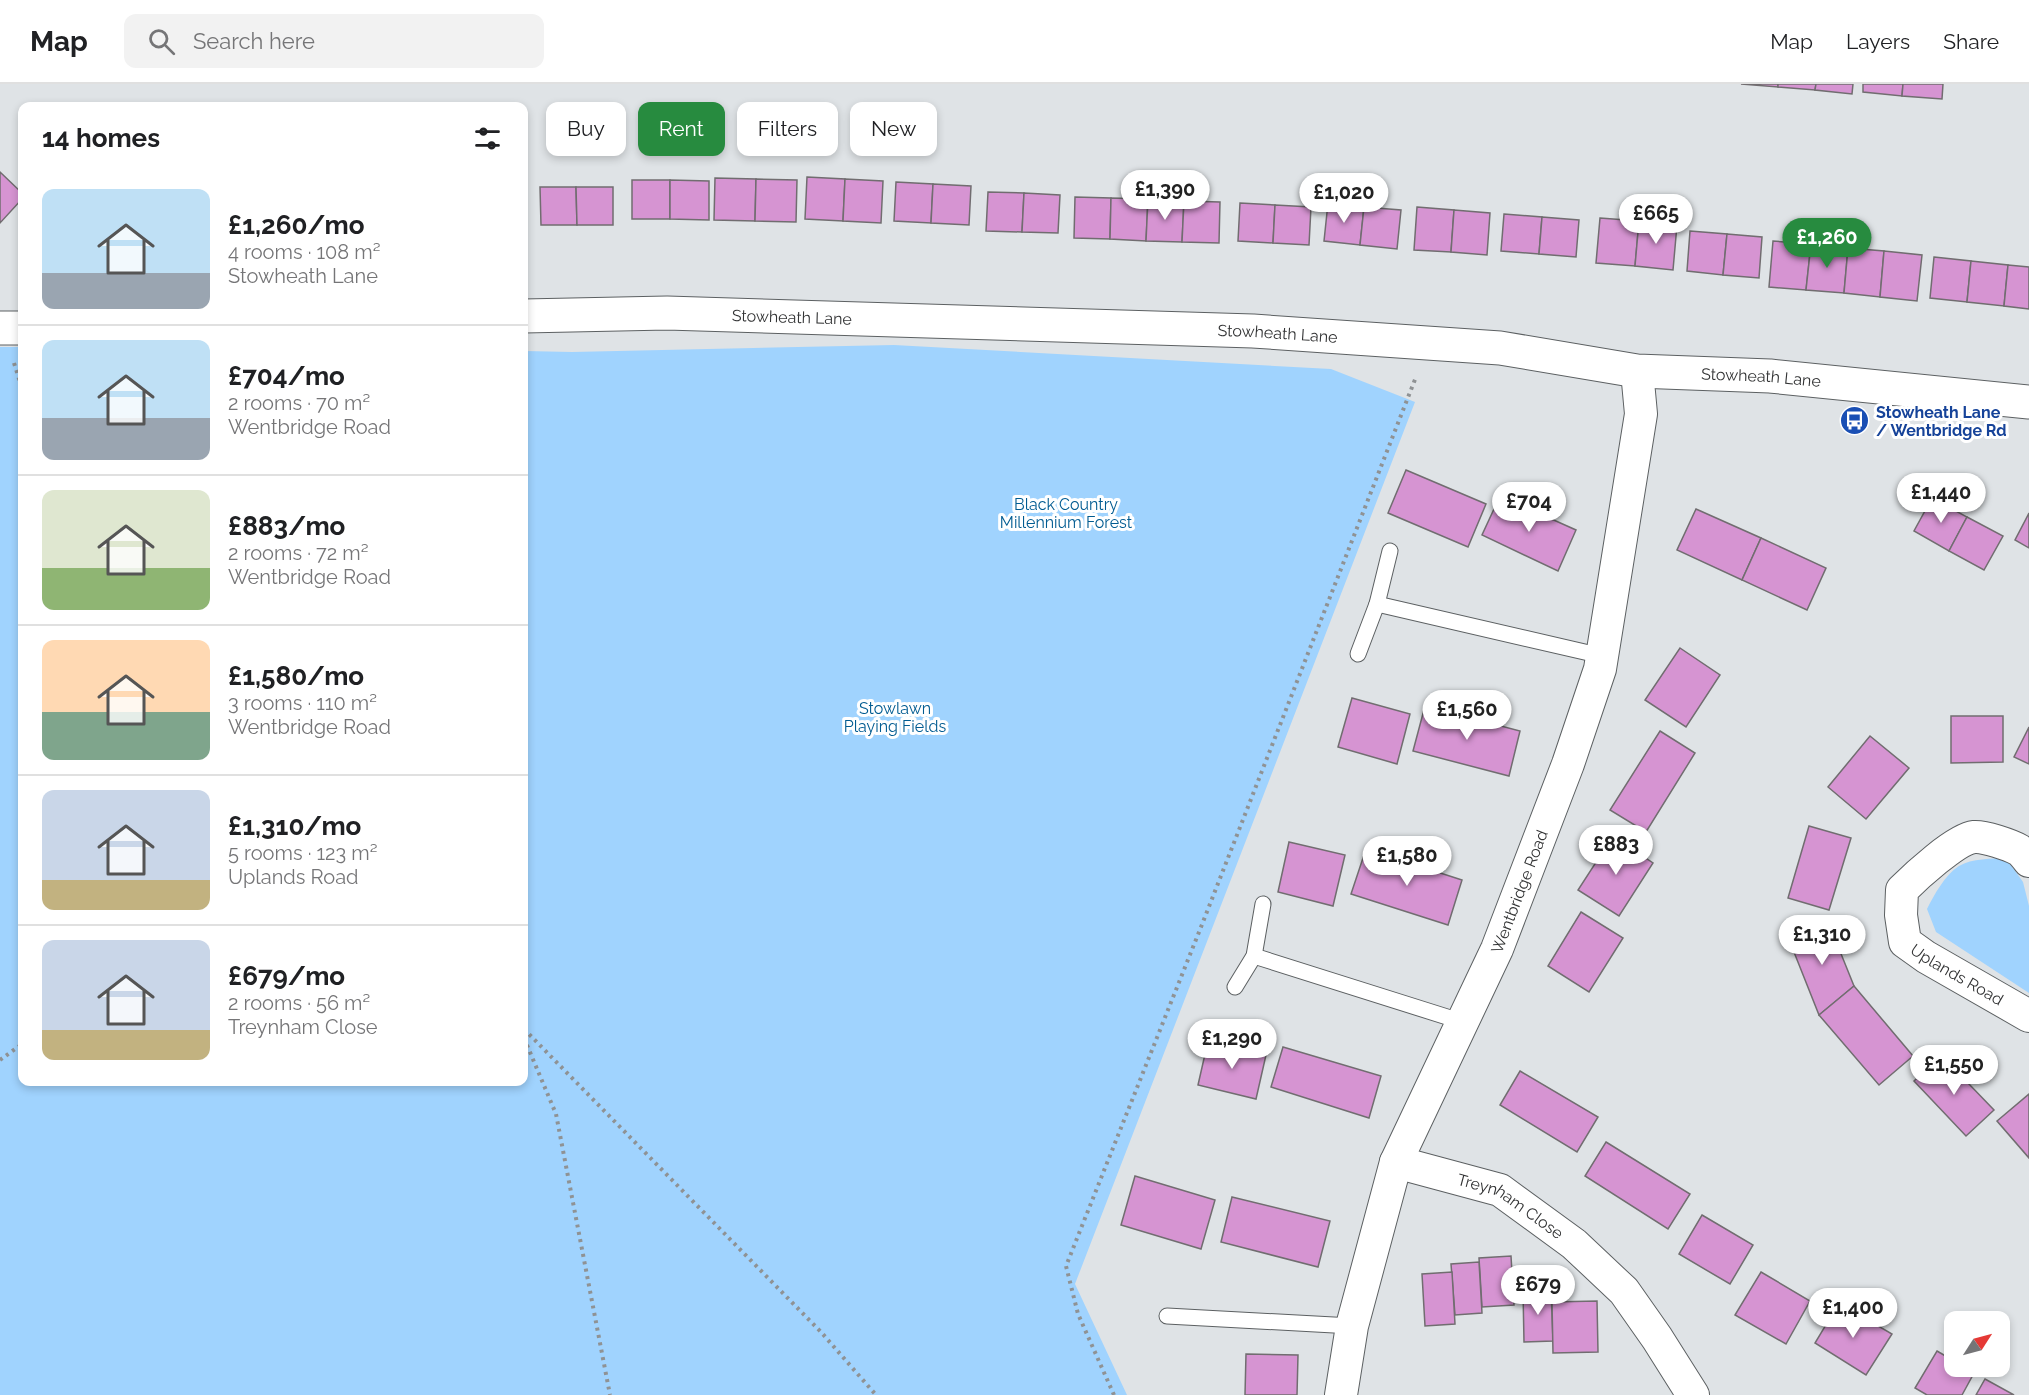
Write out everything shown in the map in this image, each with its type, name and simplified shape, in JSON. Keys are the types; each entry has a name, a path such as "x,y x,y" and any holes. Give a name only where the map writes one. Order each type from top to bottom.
{"street":[{"name":"Stowheath Lane","path":"528,316 667,313 1253,331 1500,348 1637,371 1770,376 2029,402"},
{"path":"0,328 18,328"},
{"name":"Wentbridge Road","path":"1341,1395 1352,1326 1396,1162 1497,949 1568,764 1600,669 1641,414 1637,371"},
{"name":"Uplands Road","path":"2029,861 2019,851 1992,840 1973,837 1950,849 1921,871 1902,890 1901,915 1905,942 1926,957 2029,1016"},
{"name":"Treynham Close","path":"1396,1162 1500,1190 1574,1244 1624,1291 1693,1395"}],"lane":[{"path":"1358,654 1377,604 1390,551"},
{"path":"1377,604 1602,656"},
{"path":"1235,987 1254,956 1263,904"},
{"path":"1254,956 1462,1022"},
{"path":"1167,1316 1352,1326"}],"path":[{"path":"1114,1395 1078,1314 1065,1266 1201,927 1429,343"},
{"path":"528,1033 821,1332 876,1395"},
{"path":"0,1060 18,1047"},
{"path":"528,1048 555,1114 610,1395"}],"green space":[{"name":"Stowlawn Playing Fields","path":"894,345 1331,369 1415,402 1075,1284 1127,1395 0,1395 0,347 18,347 18,1086 528,1086 528,351"},
{"path":"2006,858 2023,882 2029,906 2029,993 1936,932 1927,909 1945,880 1959,866 1976,860"}],"building":[{"path":"1741,84 1778,84 1778,87"},
{"path":"1778,84 1816,84 1815,90 1778,87"},
{"path":"1816,84 1853,84 1852,94 1815,90"},
{"path":"1863,84 1903,84 1902,96 1863,92"},
{"path":"1903,84 1943,84 1942,99 1902,96"},
{"path":"0,172 18,189 18,203 0,223"},
{"path":"807,177 845,179 843,221 805,219"},
{"path":"715,178 756,179 755,221 714,220"},
{"path":"756,179 797,180 796,222 755,221"},
{"path":"845,179 883,181 881,223 843,221"},
{"path":"632,180 670,180 670,219 632,219"},
{"path":"670,180 709,181 709,220 670,219"},
{"path":"896,182 933,184 931,223 894,221"},
{"path":"933,184 971,186 969,225 931,223"},
{"path":"540,187 576,187 577,225 541,225"},
{"path":"576,187 613,187 613,225 577,225"},
{"path":"988,192 1024,193 1022,232 986,231"},
{"path":"1024,193 1060,195 1058,233 1022,232"},
{"path":"1075,197 1111,198 1110,239 1074,238"},
{"path":"1111,198 1148,199 1146,241 1110,239"},
{"path":"1148,199 1184,201 1182,242 1146,241"},
{"path":"1184,201 1220,202 1219,243 1182,242"},
{"path":"1240,203 1275,205 1273,243 1238,241"},
{"path":"1328,203 1364,207 1360,245 1324,241"},
{"path":"1275,205 1311,207 1309,245 1273,243"},
{"path":"1364,207 1401,210 1397,249 1360,245"},
{"path":"1417,207 1454,210 1451,252 1414,250"},
{"path":"1454,210 1490,213 1487,255 1451,252"},
{"path":"1504,214 1542,217 1539,254 1501,251"},
{"path":"1542,217 1579,220 1576,257 1539,254"},
{"path":"1600,218 1639,221 1635,266 1596,263"},
{"path":"1639,221 1677,225 1673,270 1635,266"},
{"path":"1690,231 1727,234 1723,275 1687,271"},
{"path":"1727,234 1762,237 1759,278 1723,275"},
{"path":"1773,241 1811,244 1806,290 1769,287"},
{"path":"1811,244 1848,248 1844,293 1806,290"},
{"path":"1848,248 1884,251 1880,297 1844,293"},
{"path":"1884,251 1922,255 1917,301 1880,297"},
{"path":"1934,257 1971,261 1967,302 1930,298"},
{"path":"1971,261 2008,265 2004,306 1967,302"},
{"path":"2008,265 2029,267 2029,309 2004,306"},
{"path":"1406,470 1486,504 1468,547 1388,513"},
{"path":"1500,496 1576,530 1558,571 1482,535"},
{"path":"1932,498 1967,517 1949,551 1914,531"},
{"path":"1696,509 1761,538 1742,580 1677,550"},
{"path":"2029,513 2029,548 2015,540"},
{"path":"1967,517 2003,536 1984,570 1949,551"},
{"path":"1761,538 1826,568 1807,610 1742,580"},
{"path":"1680,648 1720,675 1686,727 1645,700"},
{"path":"1352,698 1410,714 1397,764 1338,747"},
{"path":"1425,706 1520,731 1509,776 1413,751"},
{"path":"1951,716 2003,716 2003,762 1951,763"},
{"path":"2029,727 2029,764 2014,757"},
{"path":"1660,731 1695,753 1646,832 1610,810"},
{"path":"1870,736 1909,768 1866,819 1828,787"},
{"path":"1809,826 1851,838 1829,910 1788,898"},
{"path":"1613,836 1653,863 1619,916 1578,890"},
{"path":"1289,842 1345,855 1333,906 1278,892"},
{"path":"1366,849 1462,880 1448,925 1351,894"},
{"path":"1581,912 1623,938 1589,992 1548,966"},
{"path":"1829,924 1854,986 1819,1015 1788,937"},
{"path":"1854,986 1913,1056 1879,1085 1819,1015"},
{"path":"1208,1041 1266,1055 1256,1099 1198,1085"},
{"path":"1283,1047 1381,1076 1369,1118 1271,1087"},
{"path":"1941,1055 1994,1110 1966,1136 1914,1081"},
{"path":"1520,1071 1598,1117 1577,1152 1500,1105"},
{"path":"2029,1094 2029,1158 1997,1121"},
{"path":"1606,1142 1690,1194 1668,1229 1585,1176"},
{"path":"1135,1176 1215,1200 1201,1249 1121,1225"},
{"path":"1232,1197 1330,1221 1318,1267 1221,1242"},
{"path":"1702,1215 1753,1245 1730,1284 1679,1254"},
{"path":"1511,1256 1514,1305 1482,1307 1479,1258"},
{"path":"1479,1262 1482,1313 1455,1315 1451,1264"},
{"path":"1452,1272 1455,1324 1425,1326 1422,1274"},
{"path":"1761,1272 1810,1301 1786,1344 1735,1315"},
{"path":"1523,1291 1551,1291 1553,1341 1524,1342"},
{"path":"1597,1301 1598,1352 1553,1353 1552,1302"},
{"path":"1839,1303 1892,1334 1866,1375 1815,1343"},
{"path":"1937,1351 1944,1355 1944,1377 1972,1377 1962,1395 1927,1395 1915,1388"},
{"path":"1246,1354 1298,1355 1297,1395 1245,1395"},
{"path":"1985,1379 2014,1395 1976,1395"}],"place":[{"name":"Stowheath Lane / Wentbridge Rd","path":"1855,421"}],"park label":[{"name":"Black Country Millennium Forest","path":"1066,513"}]}
